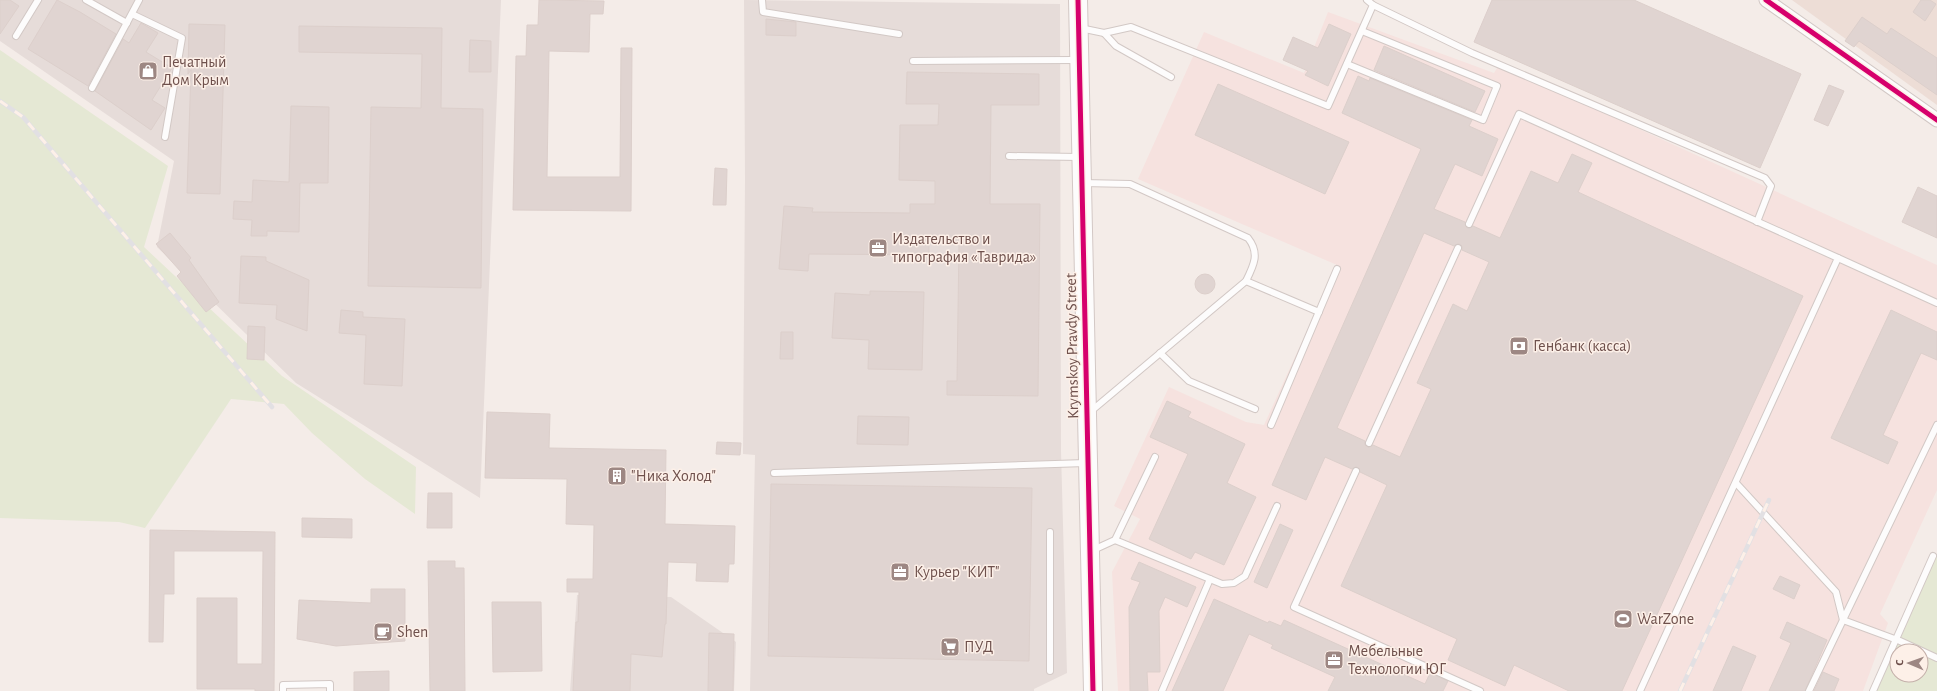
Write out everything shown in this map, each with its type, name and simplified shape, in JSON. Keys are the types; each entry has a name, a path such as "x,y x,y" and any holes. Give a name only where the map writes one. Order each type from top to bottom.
{"street":[{"name":"Krymskoy Pravdy Street","path":"1078,0 1093,691"},
{"path":"1766,0 1937,120"}],"lane":[{"path":"16,36 38,0"},
{"path":"86,0 127,23"},
{"path":"92,88 140,0"},
{"path":"762,0 763,12 899,34"},
{"path":"1367,0 1373,5 1472,53 1765,178 1771,186 1756,222"},
{"path":"1078,28 1104,34 1131,27 1328,106 1373,5"},
{"path":"132,14 182,38 165,137"},
{"path":"1347,64 1483,120 1497,86 1362,31"},
{"path":"1104,34 1116,46 1171,77"},
{"path":"913,61 1079,60"},
{"path":"1469,224 1519,114 1937,303"},
{"path":"1009,156 1081,157"},
{"path":"1081,182 1130,184 1248,238 1254,245 1255,254 1252,269 1246,281 1087,415"},
{"path":"1369,443 1458,248"},
{"path":"1640,691 1838,258"},
{"path":"1271,425 1337,269"},
{"path":"1246,281 1319,312"},
{"path":"1160,353 1189,381 1255,409"},
{"path":"1809,691 1937,424"},
{"path":"1090,552 1115,540 1155,457"},
{"path":"774,473 1088,463"},
{"path":"1356,471 1294,607 1480,691"},
{"path":"1736,483 1836,592 1843,620"},
{"path":"1115,540 1222,584 1234,583 1245,576 1277,506"},
{"path":"1050,532 1050,671"},
{"path":"1873,691 1933,556"},
{"path":"1162,691 1210,579"},
{"path":"1843,620 1937,658"},
{"path":"283,691 283,686 330,684 330,691"}],"shaded area":[{"path":"0,0 501,0 480,498 296,383 157,247 174,161 0,41"},
{"path":"744,0 1060,4 1061,451 1067,673 1034,689 1034,691 750,691 755,455 743,454 745,180"},
{"path":"1792,0 1937,0 1937,105"},
{"path":"1328,12 1494,73 1499,65 1937,265 1937,490 1880,614 1888,623 1863,691 1118,691 1112,572 1140,519 1114,506 1169,387 1246,422 1264,425 1337,265 1138,179 1204,32 1304,73"},
{"path":"577,595 671,597 736,642 734,691 570,691"}],"green space":[{"path":"0,50 168,166 144,247 282,376 416,467 415,514 365,479 312,433 284,404 231,399 145,528 119,522 0,518"},
{"path":"1937,555 1937,691 1874,691 1889,659 1889,683 1929,683 1929,643 1896,643"}],"building":[{"path":"0,0 10,0 19,6 0,34"},
{"path":"57,0 116,34 88,86 28,49"},
{"path":"539,0 604,1 603,14 590,14 589,52 549,51 547,177 620,177 621,48 632,48 631,211 513,210 516,56 526,56 527,25 538,25"},
{"path":"1492,0 1634,0 1801,74 1760,168 1474,42"},
{"path":"1921,0 1930,0 1936,4 1925,21 1913,12"},
{"path":"1862,17 1887,34 1891,28 1937,58 1937,95 1859,41 1854,47 1845,41"},
{"path":"766,19 796,22 796,36 766,35"},
{"path":"141,23 158,33 146,52 172,68 152,100 165,108 151,130 95,91 123,39 129,43"},
{"path":"189,24 225,25 220,194 187,193 191,70 188,74"},
{"path":"1329,24 1351,34 1328,86 1305,75 1308,71 1283,60 1293,37 1318,48"},
{"path":"299,26 442,28 441,108 483,109 481,288 368,286 371,107 421,108 422,54 299,52"},
{"path":"470,40 491,41 491,72 469,72"},
{"path":"1384,46 1485,91 1475,112 1374,70"},
{"name":"Издательство и типография «Таврида»","path":"907,72 1039,74 1039,105 991,105 990,204 1040,204 1038,396 947,395 947,381 957,381 959,243 929,243 929,255 809,254 808,271 779,269 784,206 813,208 812,212 910,213 910,204 935,204 935,181 899,180 900,125 938,125 939,104 906,104"},
{"path":"1358,76 1369,81 1370,78 1472,120 1469,126 1498,139 1482,176 1455,164 1434,209 1465,222 1467,228 1473,226 1500,238 1531,171 1558,183 1572,154 1592,163 1578,192 1803,296 1622,691 1569,691 1514,665 1505,686 1448,660 1457,639 1341,586 1387,485 1360,472 1357,467 1352,469 1325,457 1306,500 1272,485 1421,149 1342,113","holes":["1424,233 1454,246 1459,244 1462,246 1462,250 1489,262 1467,311 1453,304 1417,383 1431,389 1400,457 1373,445 1368,447 1365,445 1365,441 1337,428"]},
{"path":"1218,84 1349,142 1325,194 1195,135"},
{"path":"1829,85 1844,91 1828,126 1814,120"},
{"path":"291,106 329,107 328,183 300,183 299,232 267,231 267,236 251,236 252,220 233,219 234,201 252,202 253,180 289,182"},
{"path":"715,168 727,169 726,205 713,205"},
{"path":"1918,187 1937,196 1937,238 1902,222"},
{"path":"170,233 191,258 189,260 219,302 206,312 177,276 181,272 156,244"},
{"path":"241,256 266,257 266,261 309,280 307,331 276,319 277,305 239,303"},
{"path":"1201,274 1209,274 1215,280 1215,288 1209,294 1201,294 1195,288 1195,280"},
{"path":"870,291 924,292 922,370 868,369 869,340 832,338 835,293 870,295"},
{"path":"341,310 363,312 363,317 405,319 402,386 364,384 366,335 339,333"},
{"path":"1891,310 1937,332 1937,360 1921,353 1883,435 1898,442 1888,464 1831,438"},
{"path":"248,326 265,327 264,360 247,359"},
{"path":"781,332 793,332 793,359 780,359"},
{"path":"1167,401 1191,412 1188,417 1245,444 1227,483 1256,497 1224,565 1195,552 1191,559 1149,539 1188,454 1150,437"},
{"path":"487,412 550,414 549,448 666,450 665,524 735,526 734,564 729,564 728,582 696,581 697,563 668,562 666,624 662,657 631,654 630,691 573,691 579,592 567,592 567,579 593,579 594,525 566,524 567,479 485,478"},
{"path":"858,416 909,417 908,445 857,444"},
{"path":"717,442 741,443 740,455 716,454"},
{"name":"Курьер \"КИТ\"","path":"771,484 1032,488 1029,661 768,656"},
{"path":"428,493 452,493 452,528 427,528"},
{"path":"302,518 352,519 352,538 302,537"},
{"path":"1280,524 1293,530 1267,588 1254,582"},
{"path":"150,530 275,532 274,691 255,691 255,689 197,689 197,598 237,598 237,664 262,664 263,551 174,551 174,594 164,594 163,642 149,642"},
{"path":"428,561 455,561 455,568 464,568 465,691 430,691"},
{"path":"1139,562 1196,587 1187,607 1165,597 1159,611 1160,672 1147,672 1148,691 1130,691 1129,607 1140,582 1131,579"},
{"path":"1780,576 1800,585 1794,599 1773,589"},
{"path":"371,589 405,589 405,641 336,646 297,639 299,600 371,603"},
{"path":"1214,599 1268,623 1269,621 1281,626 1284,620 1425,684 1430,673 1448,681 1443,691 1328,691 1335,677 1271,648 1273,645 1249,634 1223,691 1172,691"},
{"path":"492,602 541,602 542,671 493,672"},
{"path":"1787,622 1827,640 1805,691 1769,691 1791,643 1780,638"},
{"path":"709,633 734,634 733,691 708,691"},
{"path":"1733,646 1756,656 1741,691 1713,691"},
{"path":"389,671 389,691 354,691 354,672"},
{"path":"1823,672 1839,679 1834,691 1814,691"}],"railway":[{"path":"0,101 23,117 272,407"},
{"path":"1680,691 1769,500"}],"cycle path":[{"path":"1078,0 1093,691"},
{"path":"1766,0 1937,120"}],"place":[{"name":"Печатный Дом Крым","path":"148,71"},
{"name":"Издательство и типография «Таврида»","path":"878,248"},
{"name":"Генбанк (касса)","path":"1519,346"},
{"name":"\"Ника Холод\"","path":"617,476"},
{"name":"Курьер \"КИТ\"","path":"900,572"},
{"name":"WarZone","path":"1623,619"},
{"name":"Shen","path":"383,632"},
{"name":"ПУД","path":"950,647"},
{"name":"Мебельные Технологии ЮГ","path":"1334,660"}]}
